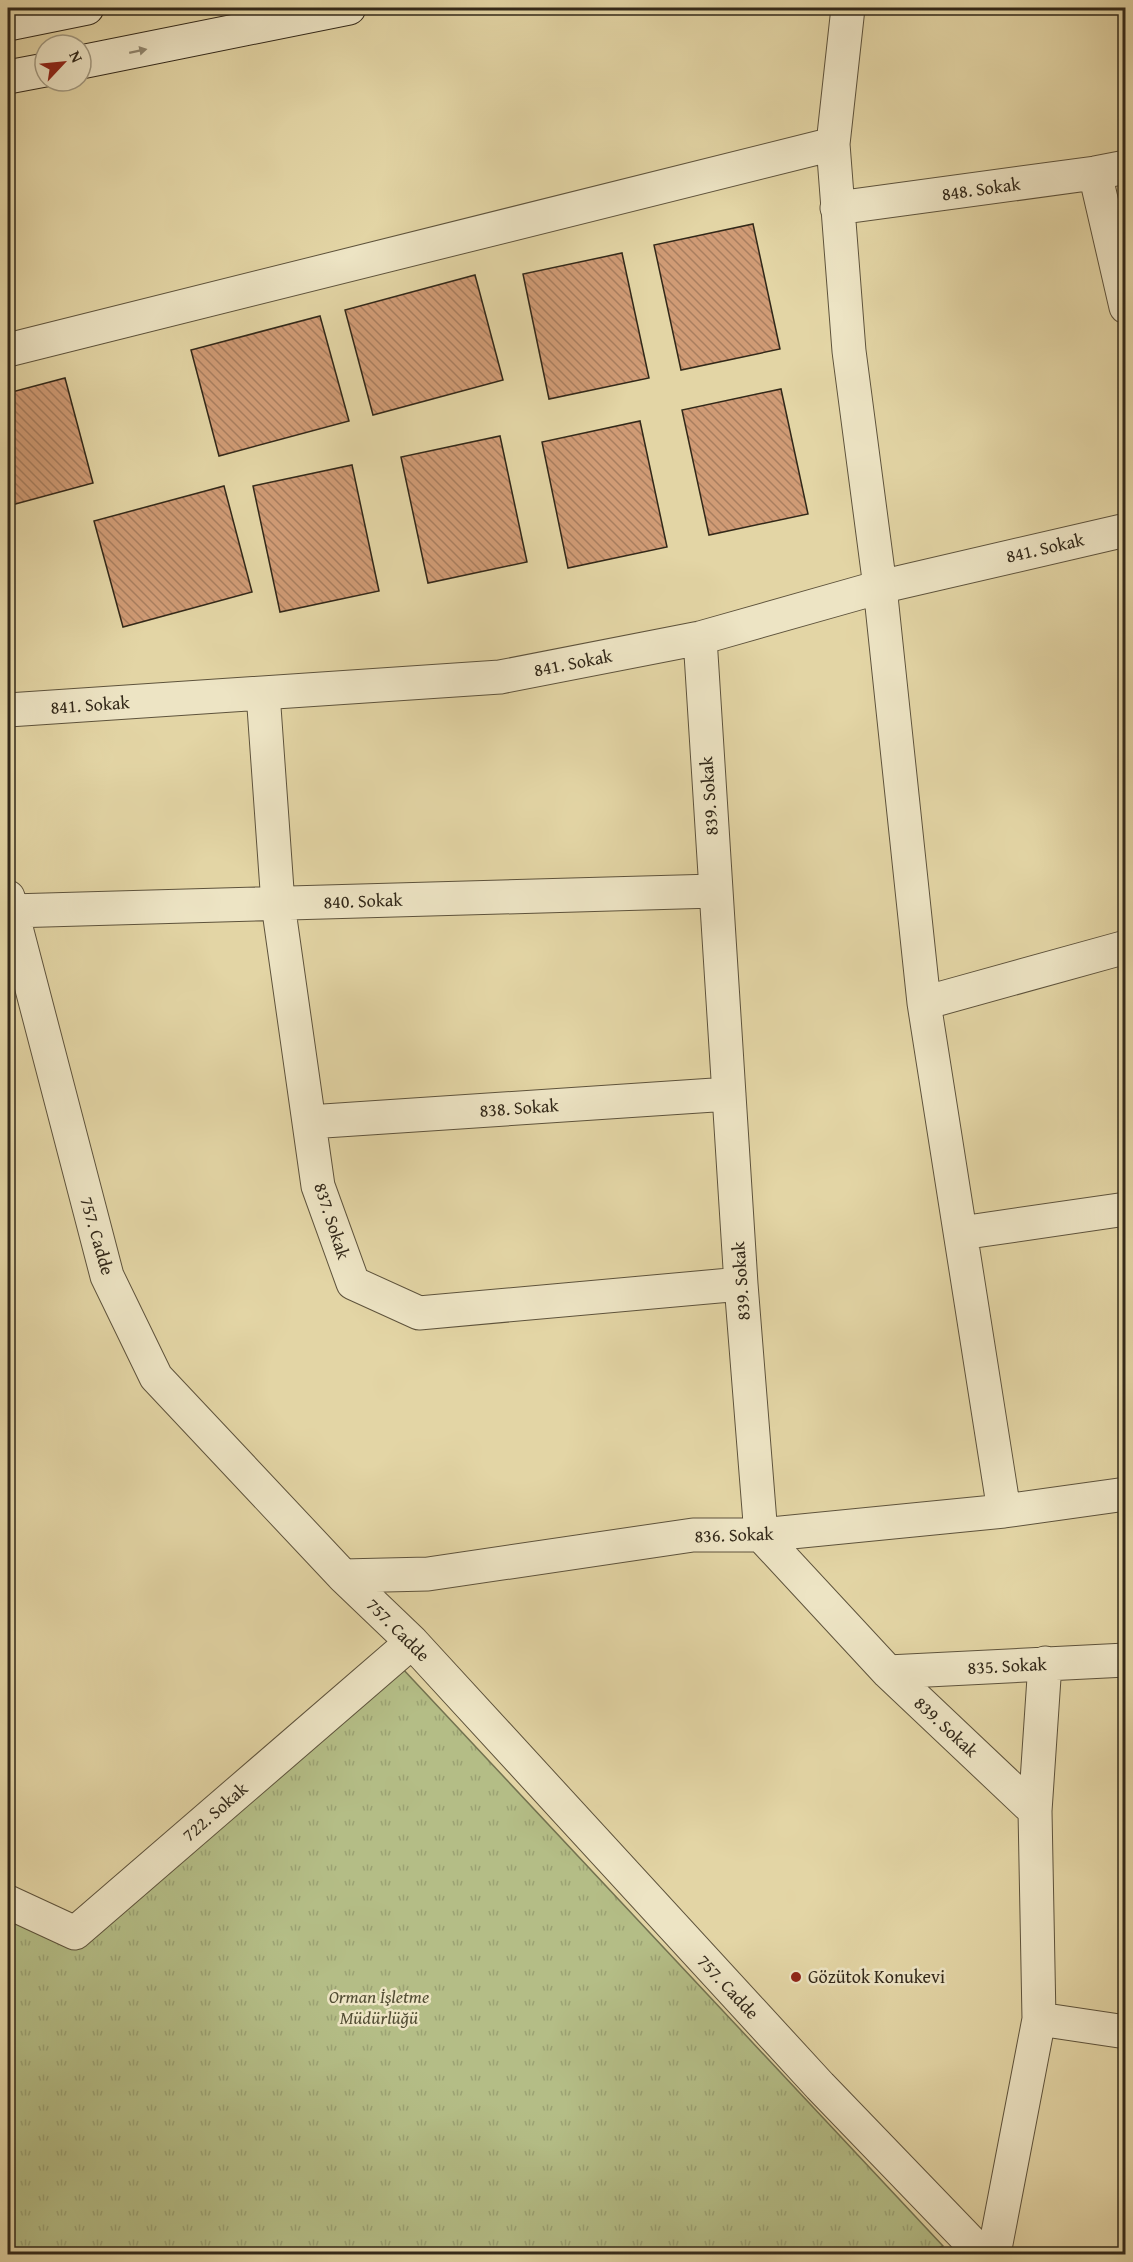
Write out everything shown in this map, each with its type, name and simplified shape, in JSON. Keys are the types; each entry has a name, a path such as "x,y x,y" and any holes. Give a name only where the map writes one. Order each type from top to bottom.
{"street":[{"path":"8,24 83,8"},
{"path":"93,60 349,8"},
{"path":"848,8 833,144 849,351 880,587 924,1003 1004,1510"},
{"path":"8,77 33,72"},
{"path":"8,350 833,144"},
{"path":"1110,170 1125,307"},
{"name":"848. Sokak","path":"837,208 1110,170"},
{"name":"841. Sokak","path":"8,710 500,677 700,638 880,587 1125,530"},
{"name":"839. Sokak","path":"700,638 741,1284 761,1535 888,1672 1035,1811"},
{"name":"837. Sokak","path":"263,693 278,903 318,1186 353,1283 419,1313 741,1284"},
{"name":"840. Sokak","path":"9,904 278,903 715,891"},
{"name":"757. Cadde","path":"9,904 21,1005 107,1276 156,1377 343,1576 412,1642 820,2086 982,2254"},
{"path":"924,1003 1125,946"},
{"name":"838. Sokak","path":"309,1122 729,1094"},
{"path":"961,1233 1125,1209"},
{"name":"836. Sokak","path":"343,1576 428,1574 693,1535 761,1535 1004,1510 1125,1494"},
{"name":"722. Sokak","path":"8,1902 75,1933 412,1642"},
{"name":"835. Sokak","path":"888,1672 1125,1659"},
{"path":"994,2254 1039,2019 1035,1811 1045,1663"},
{"path":"1039,2019 1125,2032"}],"green space":[{"name":"Orman İşletme Müdürlüğü","path":"401,1667 943,2246 926,2254 8,2254 8,1906 67,1945"}],"building":[{"path":"753,224 780,349 681,370 654,245"},
{"path":"622,253 649,378 549,399 523,274"},
{"path":"475,275 503,380 373,415 345,310"},
{"path":"320,316 349,421 219,456 191,350"},
{"path":"65,378 93,483 8,506 8,393"},
{"path":"781,389 808,514 709,535 682,410"},
{"path":"640,421 667,547 568,568 542,442"},
{"path":"500,436 527,562 428,583 401,457"},
{"path":"352,465 379,591 280,612 253,486"},
{"path":"224,486 252,592 123,627 94,521"}],"place":[{"name":"Gözütok Konukevi","path":"796,1977"}]}
